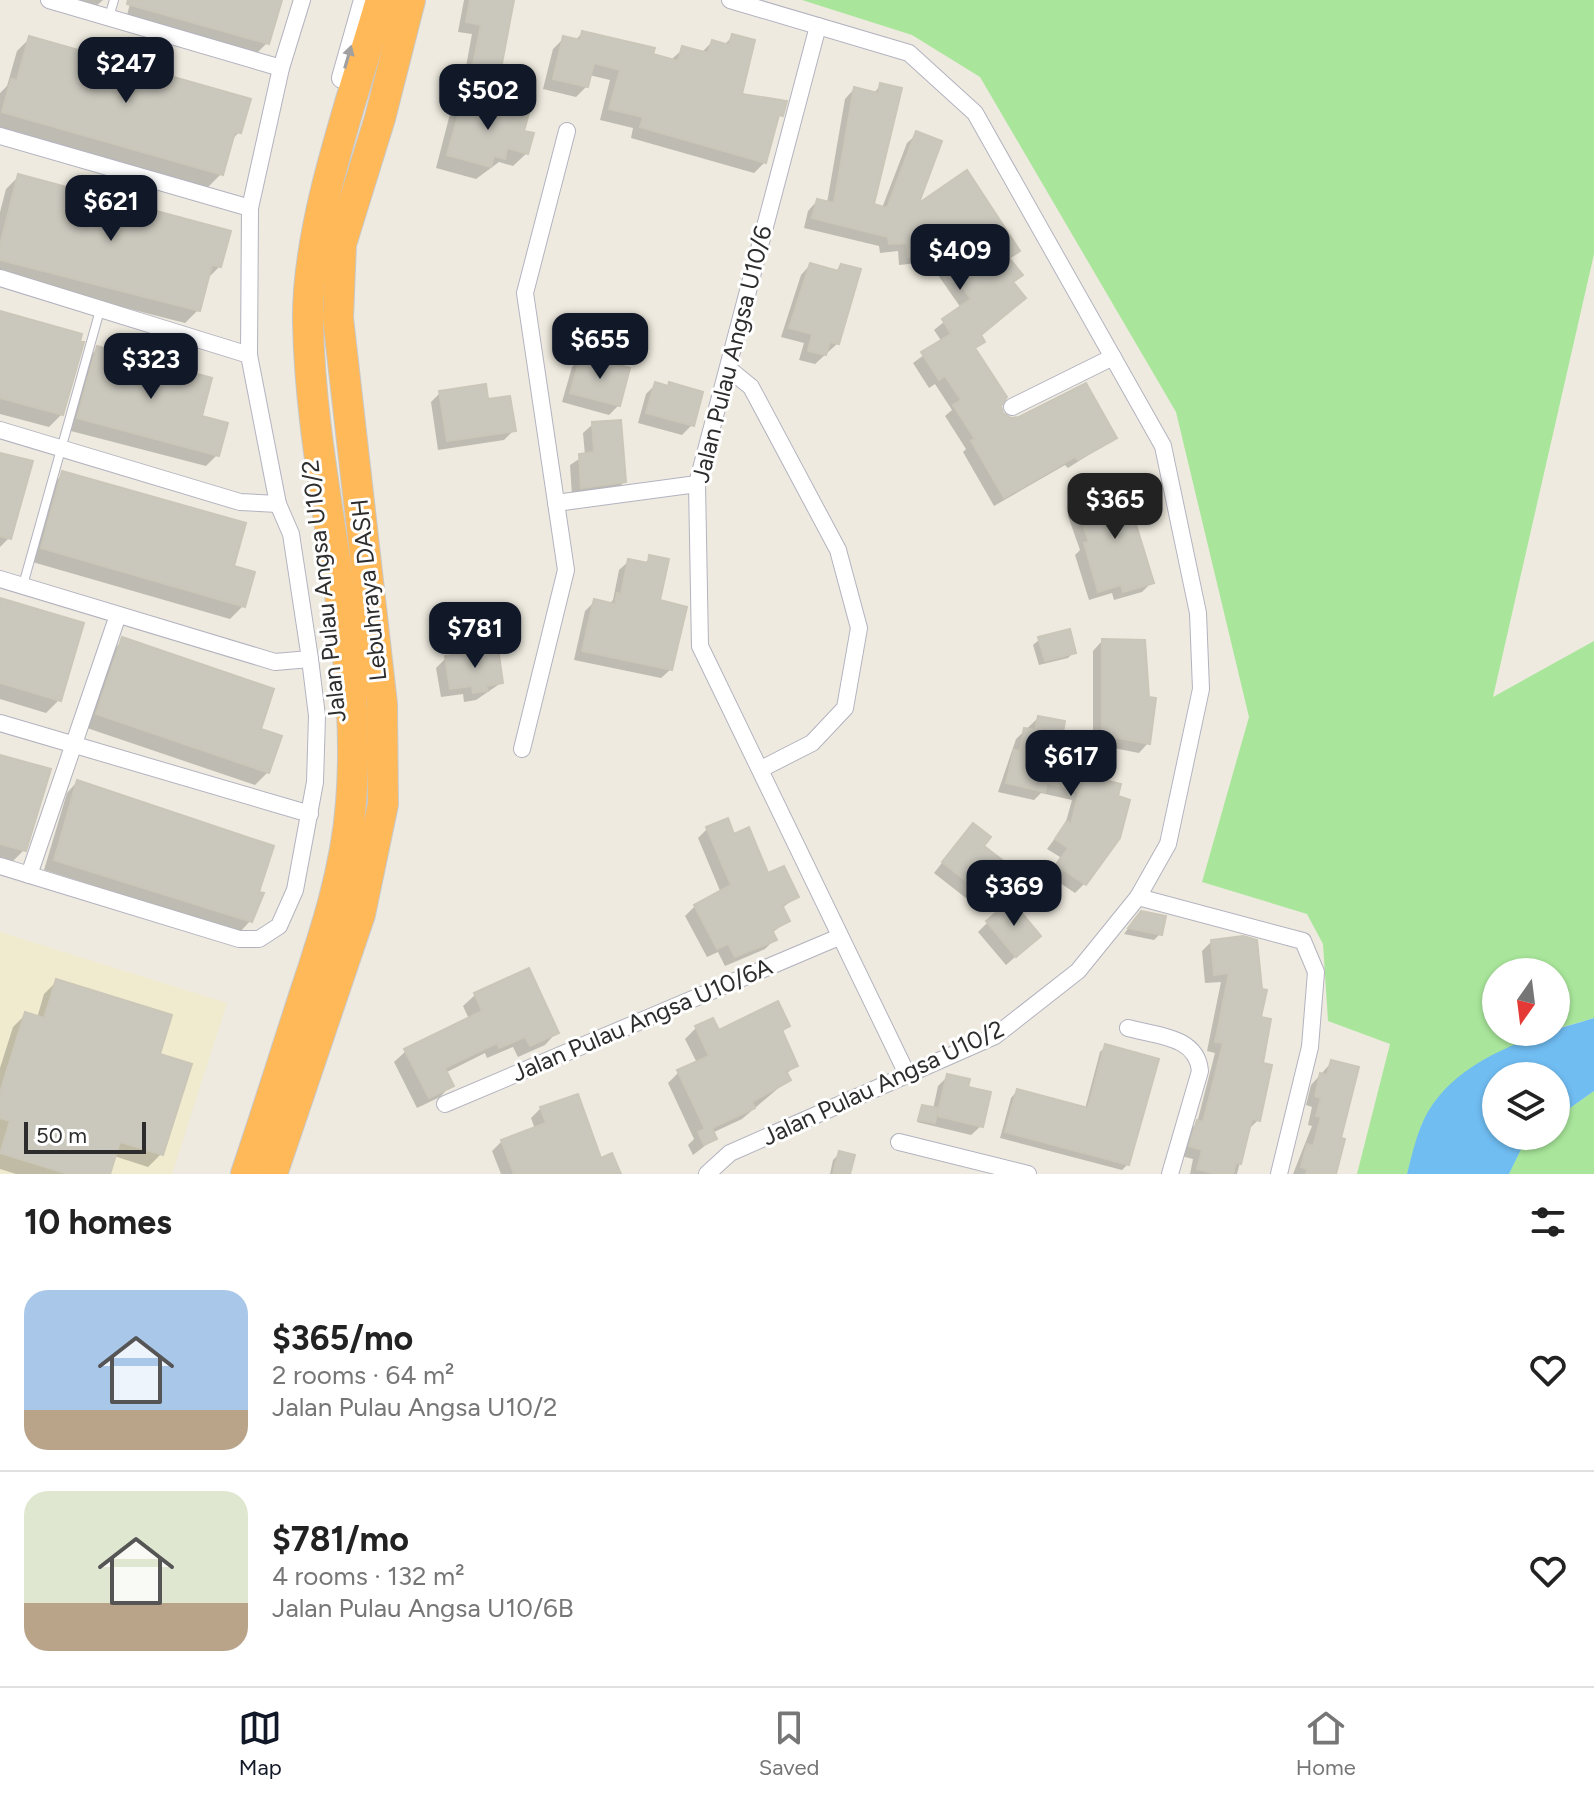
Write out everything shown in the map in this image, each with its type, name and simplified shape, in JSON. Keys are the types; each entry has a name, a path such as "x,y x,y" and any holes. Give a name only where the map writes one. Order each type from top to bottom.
{"highway":[{"name":"Lebuhraya DASH","path":"246,1174 334,906 351,803 350,710 311,370 309,281 332,172 381,0"},
{"name":"Lebuhraya DASH","path":"272,1174 360,914 383,804 382,704 339,303 341,244 380,118 410,0"}],"street":[{"path":"49,0 281,68"},
{"path":"0,866 239,939 259,939 279,926 295,890 310,814 318,737 291,534 278,504 249,355 250,208 281,68 302,0"},
{"name":"Jalan Pulau Angsa U10/2","path":"231,1174 316,934 337,840 339,703 307,437 299,325 308,217 319,161 364,0"},
{"name":"Jalan Pulau Angsa U10/2","path":"264,1174 309,1048 363,872 376,802 374,691 332,321 333,248 341,181 394,0"},
{"name":"Jalan Pulau Angsa U10/2","path":"707,1174 730,1153 995,1036 1078,971 1138,897 1168,844 1201,689 1198,613 1163,446 975,113 909,53 730,0"},
{"name":"Jalan Pulau Angsa U10/6","path":"818,26 697,484 700,646 907,1074"},
{"path":"522,749 566,570 525,293 567,131"},
{"path":"0,136 250,208"},
{"path":"0,278 249,355"},
{"path":"1012,407 1113,357"},
{"path":"729,369 751,387 838,550 859,628 845,708 812,743 761,769"},
{"path":"0,430 240,502 278,504"},
{"path":"556,503 697,484"},
{"path":"0,579 275,662 310,659"},
{"path":"29,875 118,615"},
{"path":"0,723 310,814"},
{"path":"1138,897 1303,941 1316,972 1310,1047 1279,1174"},
{"name":"Jalan Pulau Angsa U10/6A","path":"445,1104 839,937"},
{"path":"1128,1028 1189,1044 1198,1055 1200,1071 1170,1174"},
{"path":"899,1142 1028,1174"}],"lane":[{"path":"109,17 114,0"},
{"path":"22,586 101,309"}],"shaded area":[{"path":"0,932 227,1003 172,1174 0,1174"}],"green space":[{"path":"802,0 1594,0 1594,254 1493,697 1594,641 1594,1018 1570,1025 1570,958 1482,958 1482,1046 1514,1046 1495,1062 1482,1062 1482,1073 1422,1123 1407,1174 1357,1174 1390,1044 1328,1021 1323,944 1307,914 1202,882 1249,717 1176,412 980,77 912,35"},
{"path":"1594,1091 1594,1174 1509,1174 1521,1150 1570,1150 1570,1108"}],"water":[{"path":"1594,1018 1594,1091 1570,1108 1570,1062 1482,1062 1482,1150 1521,1150 1509,1174 1407,1174 1421,1126 1434,1103 1451,1083 1472,1067 1511,1046 1570,1046 1570,1026"}],"building":[{"path":"128,0 282,0 269,44 127,4"},
{"path":"470,0 514,0 499,79 471,74 481,25 466,22"},
{"path":"582,31 655,48 653,54 678,61 682,46 708,53 712,40 729,45 732,34 755,40 742,94 787,101 783,116 779,115 766,163 640,127 643,117 609,109 620,70 594,63 588,87 553,79 563,36 580,40"},
{"path":"29,36 251,99 241,133 235,132 223,175 2,112 11,79 17,80"},
{"path":"880,83 902,88 874,204 887,208 916,131 942,141 919,203 967,170 1020,251 1009,258 1023,275 1013,282 1026,298 981,335 985,342 975,348 1007,397 1001,406 1003,413 1011,418 1019,417 1086,383 1117,438 1078,460 1075,457 1004,498 971,441 975,439 953,405 961,400 945,376 939,380 921,352 951,334 942,319 971,299 938,254 908,257 907,243 889,244 888,237 812,218 817,199 834,203 854,87 878,93"},
{"path":"464,95 529,113 524,131 534,133 528,154 507,148 505,159 494,156 491,167 447,155"},
{"path":"18,174 231,231 221,267 212,265 200,311 0,260 0,245"},
{"path":"810,263 838,271 841,264 861,269 839,344 830,342 826,355 808,351 812,334 789,328"},
{"path":"0,311 82,334 80,342 84,342 63,415 0,398"},
{"path":"97,346 212,378 202,416 228,423 219,456 77,418"},
{"path":"581,355 630,368 620,406 570,393"},
{"path":"655,382 668,386 669,382 703,392 694,426 646,413"},
{"path":"486,384 488,399 510,396 516,431 447,441 439,391"},
{"path":"621,420 626,482 581,488 579,454 594,452 592,422"},
{"path":"0,453 33,461 11,539 0,536"},
{"path":"62,471 246,523 234,566 255,572 245,607 41,548"},
{"path":"1131,485 1142,515 1134,518 1154,583 1123,592 1121,585 1098,592 1084,543 1089,542 1076,505"},
{"path":"649,555 669,559 660,600 687,607 672,670 582,651 594,599 615,604 617,593 621,594 628,559 648,563"},
{"path":"0,598 84,623 61,701 0,683"},
{"path":"1070,629 1076,653 1045,661 1038,637"},
{"path":"122,637 274,689 261,729 282,736 269,773 96,714"},
{"path":"1102,639 1145,640 1149,697 1156,698 1150,744 1102,735"},
{"path":"498,648 503,683 486,686 488,691 473,693 472,686 450,689 445,656"},
{"path":"1038,716 1065,721 1059,754 1074,757 1071,772 1121,784 1118,796 1130,800 1120,838 1086,885 1056,865 1068,848 1055,839 1067,821 1071,824 1079,791 1047,783 1045,792 1006,783 1014,750 1020,751 1024,728 1035,730"},
{"path":"0,755 51,769 26,851 0,844"},
{"path":"77,780 274,846 259,892 264,893 252,922 54,860"},
{"path":"728,818 734,834 749,827 768,873 784,866 799,897 782,905 790,921 772,930 777,940 735,957 728,944 717,949 694,905 731,885 706,827"},
{"path":"973,823 991,837 984,846 1006,863 982,893 942,862"},
{"path":"1011,900 1041,936 1016,957 986,921"},
{"path":"1141,911 1166,916 1162,935 1128,928"},
{"path":"1243,936 1257,940 1262,989 1267,990 1261,1017 1271,1019 1263,1063 1272,1065 1260,1121 1252,1119 1241,1164 1236,1163 1233,1174 1217,1174 1197,1169 1202,1150 1189,1146 1197,1120 1203,1122 1223,1043 1215,1042 1229,973 1214,975 1211,940"},
{"path":"529,968 559,1033 530,1046 525,1037 499,1048 497,1043 445,1068 454,1086 429,1098 404,1049 482,1011 474,993"},
{"path":"56,979 172,1015 160,1054 192,1064 163,1155 120,1142 110,1174 68,1174 0,1153 10,1121 0,1118 0,1092 25,1012 44,1018"},
{"path":"778,1001 790,1026 782,1030 798,1066 786,1071 791,1080 752,1102 755,1108 712,1128 717,1139 704,1145 698,1132 705,1129 677,1070 709,1056 695,1026 713,1018 719,1030"},
{"path":"1105,1044 1159,1059 1129,1165 1005,1132 1017,1089 1088,1108"},
{"path":"1331,1060 1359,1067 1341,1138 1345,1139 1336,1174 1306,1174 1307,1169 1301,1167 1307,1144 1313,1146 1321,1117 1316,1116 1321,1098 1315,1096 1320,1073 1327,1075"},
{"path":"947,1074 970,1079 968,1087 991,1092 983,1127 937,1116"},
{"path":"578,1094 601,1158 612,1153 621,1174 514,1174 501,1140 546,1123 540,1107"},
{"path":"922,1105 938,1108 935,1123 918,1120"},
{"path":"839,1151 855,1155 850,1174 833,1174"}]}
